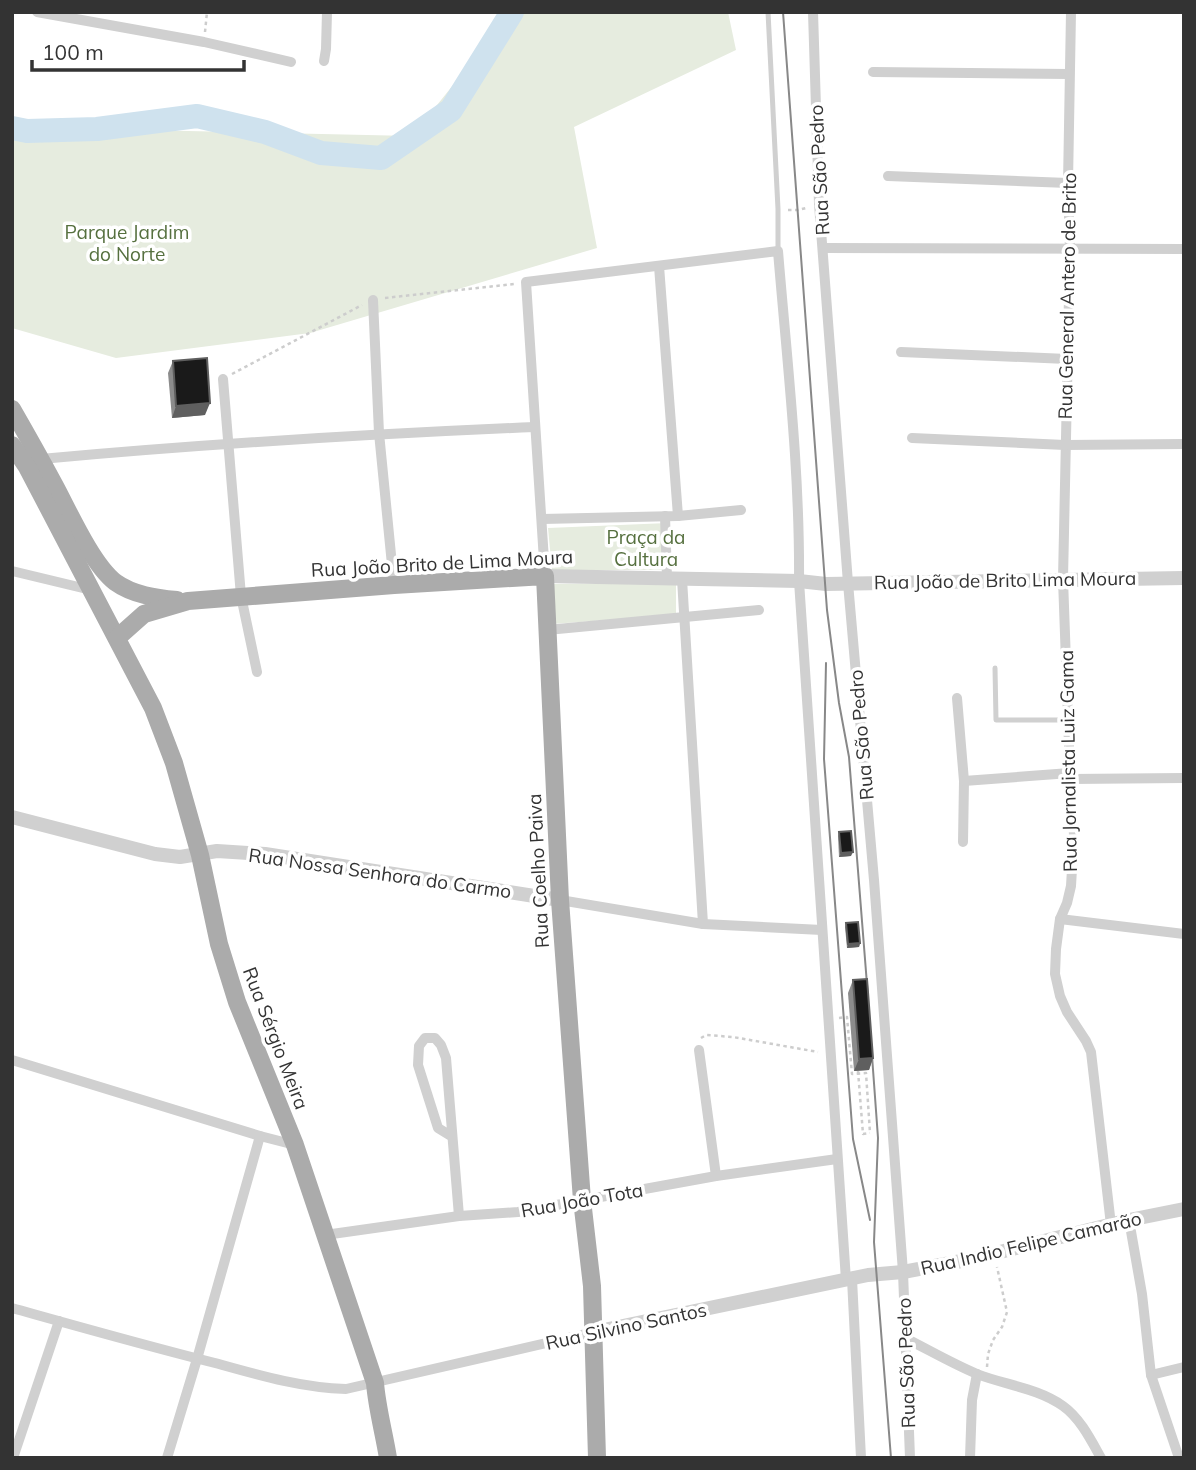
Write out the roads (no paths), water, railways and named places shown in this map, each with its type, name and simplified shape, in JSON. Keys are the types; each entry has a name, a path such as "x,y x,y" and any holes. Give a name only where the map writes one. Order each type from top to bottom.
{"main road":[{"path":"12,410 82,538 102,568 115,582 144,595 188,601"},
{"name":"Rua Sérgio Meira","path":"12,445 27,467 153,708 174,763 236,1002 295,1145 375,1383 388,1458"},
{"name":"Rua João Brito de Lima Moura","path":"188,601 545,576"},
{"name":"Rua Coelho Paiva","path":"545,576 560,900 582,1199 592,1286 597,1458"},
{"path":"117,638 144,614 188,601"}],"street":[{"path":"37,12 204,42 291,62"},
{"path":"324,61 327,12"},
{"name":"Rua São Pedro","path":"813,12 819,204 903,1272 910,1458"},
{"name":"Rua General Antero de Brito","path":"1063,579 1070,250 1068,183 1071,12"},
{"path":"873,72 1069,74"},
{"path":"888,176 1068,183"},
{"path":"823,247 1184,249"},
{"path":"678,516 659,266 778,251 793,435 799,582 837,1159 849,1279 861,1458"},
{"name":"Rua Coelho Paiva","path":"545,576 526,282 659,266"},
{"path":"373,300 379,433 394,585"},
{"path":"901,352 1067,359"},
{"path":"223,379 241,596 257,672"},
{"path":"41,459 379,433 535,427"},
{"path":"912,438 1065,445 1184,444"},
{"path":"542,519 678,516 741,510"},
{"path":"665,516 674,579 684,618 703,924"},
{"path":"12,571 92,590"},
{"name":"Rua João Brito de Lima Moura","path":"545,576 826,584"},
{"name":"Rua João de Brito Lima Moura","path":"826,584 1184,578"},
{"name":"Rua Jornalista Luiz Gama","path":"1063,579 1074,835 1073,862 1067,903 1060,919 1055,974 1067,1012 1091,1052 1111,1225"},
{"path":"547,630 759,610"},
{"path":"957,698 964,781 963,842"},
{"path":"964,781 1070,776 1184,778"},
{"name":"Rua Nossa Senhora do Carmo","path":"12,817 155,854 180,857 217,851 265,855 560,900"},
{"path":"560,900 703,924 822,930"},
{"path":"1060,919 1184,934"},
{"path":"451,1136 438,1128 418,1065 419,1046 425,1038 435,1038 446,1058 459,1216"},
{"path":"699,1050 716,1176"},
{"path":"12,1060 295,1145"},
{"path":"167,1458 260,1136"},
{"name":"Rua João Tota","path":"325,1235 459,1216 518,1212 716,1176 837,1159"},
{"name":"Rua Indio Felipe Camarão","path":"877,1274 972,1259 1184,1209"},
{"path":"1129,1220 1142,1294 1151,1375 1179,1458"},
{"name":"Rua Silvino Santos","path":"12,1308 264,1376 325,1389 346,1389 594,1332 877,1274"},
{"path":"13,1458 59,1321"},
{"path":"905,1338 981,1375 1051,1398 1065,1407 1101,1458"},
{"path":"1151,1375 1184,1367"},
{"path":"970,1458 972,1401 981,1375"}],"lane":[{"path":"768,12 778,251"},
{"path":"995,668 996,720 1069,720"}],"waterway":[{"path":"12,128 27,131 97,129 197,116 265,132 321,153 381,158 451,110 512,12"}],"tram line":[{"path":"783,12 827,610 849,757 868,997"},
{"path":"826,663 824,759 853,1139 870,1220"},
{"path":"871,1042 878,1138 874,1242 891,1458"}],"park label":[{"name":"Parque Jardim do Norte","path":"127,243"},
{"name":"Praça da Cultura","path":"646,548"}]}
